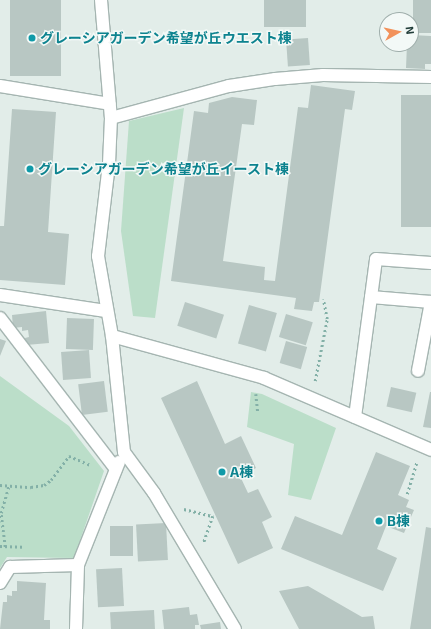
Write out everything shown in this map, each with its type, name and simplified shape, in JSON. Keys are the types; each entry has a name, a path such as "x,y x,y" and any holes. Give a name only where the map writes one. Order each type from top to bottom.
{"street":[{"path":"101,0 112,118 109,164 98,256 106,311 112,336 124,452 160,503 235,629"},
{"path":"112,118 229,86 274,79 323,75 431,77"},
{"path":"0,86 110,104"},
{"path":"355,417 376,259 431,263"},
{"path":"0,295 106,311"},
{"path":"371,297 431,302 418,371"},
{"path":"0,318 116,469"},
{"path":"112,336 264,378 431,450"},
{"path":"76,629 78,565 124,452"},
{"path":"0,583 10,567 78,565"}],"path":[{"path":"322,384 315,381 327,319 323,299"},
{"path":"0,485 9,484 31,487 44,485 51,480 69,456 97,468"},
{"path":"407,494 411,482"},
{"path":"0,546 5,547 2,513 9,484"},
{"path":"160,503 213,516 197,563"}],"green space":[{"path":"184,108 155,318 133,316 121,231 129,121"},
{"path":"0,376 69,426 104,471 74,558 7,557 0,568"},
{"path":"251,392 262,394 336,428 311,500 288,495 294,444 247,427"}],"building":[{"name":"グレーシアガーデン希望が丘ウエスト棟","path":"10,0 61,0 61,76 10,76"},
{"path":"264,0 306,0 306,27 264,27"},
{"path":"413,0 431,0 431,33 419,33 419,12 413,12"},
{"path":"419,35 431,36 431,64 425,64 425,69 406,68 407,52 419,52"},
{"path":"308,38 310,65 288,66 286,40"},
{"path":"311,85 355,91 352,110 345,109 319,302 314,302 312,311 294,309 296,298 171,281 194,111 208,113 209,103 232,97 257,100 254,125 242,124 223,261 265,267 264,280 275,281 298,107 308,108"},
{"path":"401,95 431,95 431,227 401,227"},
{"name":"グレーシアガーデン希望が丘イースト棟","path":"12,109 56,112 48,232 69,234 65,285 0,280 0,226 4,226"},
{"path":"185,302 224,315 216,338 177,326"},
{"path":"249,305 277,313 266,351 238,343"},
{"path":"46,311 49,343 26,345 25,338 29,337 28,330 22,331 22,327 13,328 12,315"},
{"path":"286,314 313,322 306,345 279,337"},
{"path":"67,318 94,319 93,350 66,349"},
{"path":"0,339 6,341 0,356"},
{"path":"286,341 307,347 301,369 280,363"},
{"path":"89,350 91,378 63,380 61,352"},
{"path":"104,381 108,412 82,415 78,384"},
{"name":"A棟","path":"197,381 225,444 241,436 256,468 240,476 248,493 258,489 272,517 262,522 273,548 238,564 161,398"},
{"path":"391,387 416,393 412,412 387,406"},
{"path":"431,392 431,428 423,427"},
{"name":"B棟","path":"376,452 410,466 398,495 409,500 406,507 414,510 404,533 386,526 377,549 397,558 383,591 281,549 295,516 342,535"},
{"path":"166,523 168,560 138,562 136,525"},
{"path":"110,526 133,526 133,556 110,556"},
{"path":"426,527 431,528 431,629 410,629"},
{"path":"122,568 124,606 98,607 96,569"},
{"path":"17,581 46,583 44,620 50,620 50,629 0,629 3,602 7,602 7,595 12,596 12,591 17,591"},
{"path":"308,586 362,617 373,616 375,629 299,629 279,591"},
{"path":"189,607 190,615 197,614 199,625 195,625 195,629 164,629 162,610"},
{"path":"154,610 155,629 111,629 110,612"},
{"path":"220,622 221,629 201,629 200,625"}],"place":[{"name":"グレーシアガーデン希望が丘ウエスト棟","path":"32,38"},
{"name":"グレーシアガーデン希望が丘イースト棟","path":"30,169"},
{"name":"A棟","path":"222,472"},
{"name":"B棟","path":"379,521"}]}
